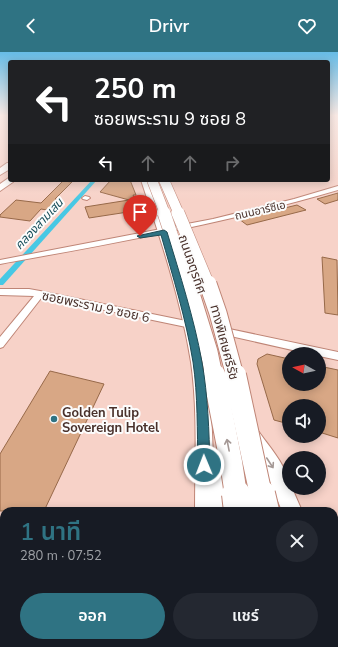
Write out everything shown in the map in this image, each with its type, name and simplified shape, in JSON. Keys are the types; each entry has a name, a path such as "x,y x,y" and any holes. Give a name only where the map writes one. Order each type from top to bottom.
{"highway":[{"name":"ทางพิเศษศรีรัช","path":"153,182 176,244 209,352 231,462 237,507"},
{"name":"ทางพิเศษศรีรัช","path":"165,182 206,277 218,314 232,365 264,507"}],"main road":[{"path":"0,173 8,167"},
{"path":"0,180 8,174"},
{"path":"0,188 8,180"},
{"name":"ถนนจตุรทิศ","path":"146,182 164,232 190,325 198,363 203,420 206,507"},
{"name":"ถนนจตุรทิศ","path":"161,182 193,260 241,419 255,507"},
{"name":"ถนนจตุรทิศ","path":"241,419 276,474 290,507"},
{"name":"ถนนจตุรทิศ","path":"203,420 218,507"}],"street":[{"name":"ถนนอาร์ซีเอ","path":"4,261 180,229 294,202 338,188"},
{"name":"ซอยพระราม 9 ซอย 6","path":"0,292 29,292 190,325"},
{"path":"0,344 40,294"},
{"path":"214,330 338,356"}],"building":[{"path":"62,182 72,182 55,199 57,200 47,210 41,209 30,221 0,217 0,215 16,200 41,203"},
{"path":"109,182 131,182 136,195 133,195 141,210 89,218 85,207 129,200 100,192"},
{"path":"338,193 338,200 325,204 317,199"},
{"path":"297,205 306,210 247,225 239,219"},
{"path":"322,257 337,260 338,315 325,313"},
{"path":"267,354 282,357 282,391 326,391 326,367 338,370 338,438 326,434 326,399 282,399 282,422 274,420 257,364 258,359"},
{"name":"Golden Tulip Sovereign Hotel","path":"50,371 104,384 46,507 0,507 0,454"}],"waterway":[{"name":"คลองสามเสน","path":"0,283 93,182"}],"place":[{"name":"Golden Tulip Sovereign Hotel","path":"54,419"}],"route":[{"path":"140,236 164,232 190,325 198,363 203,420 204,465"}]}
